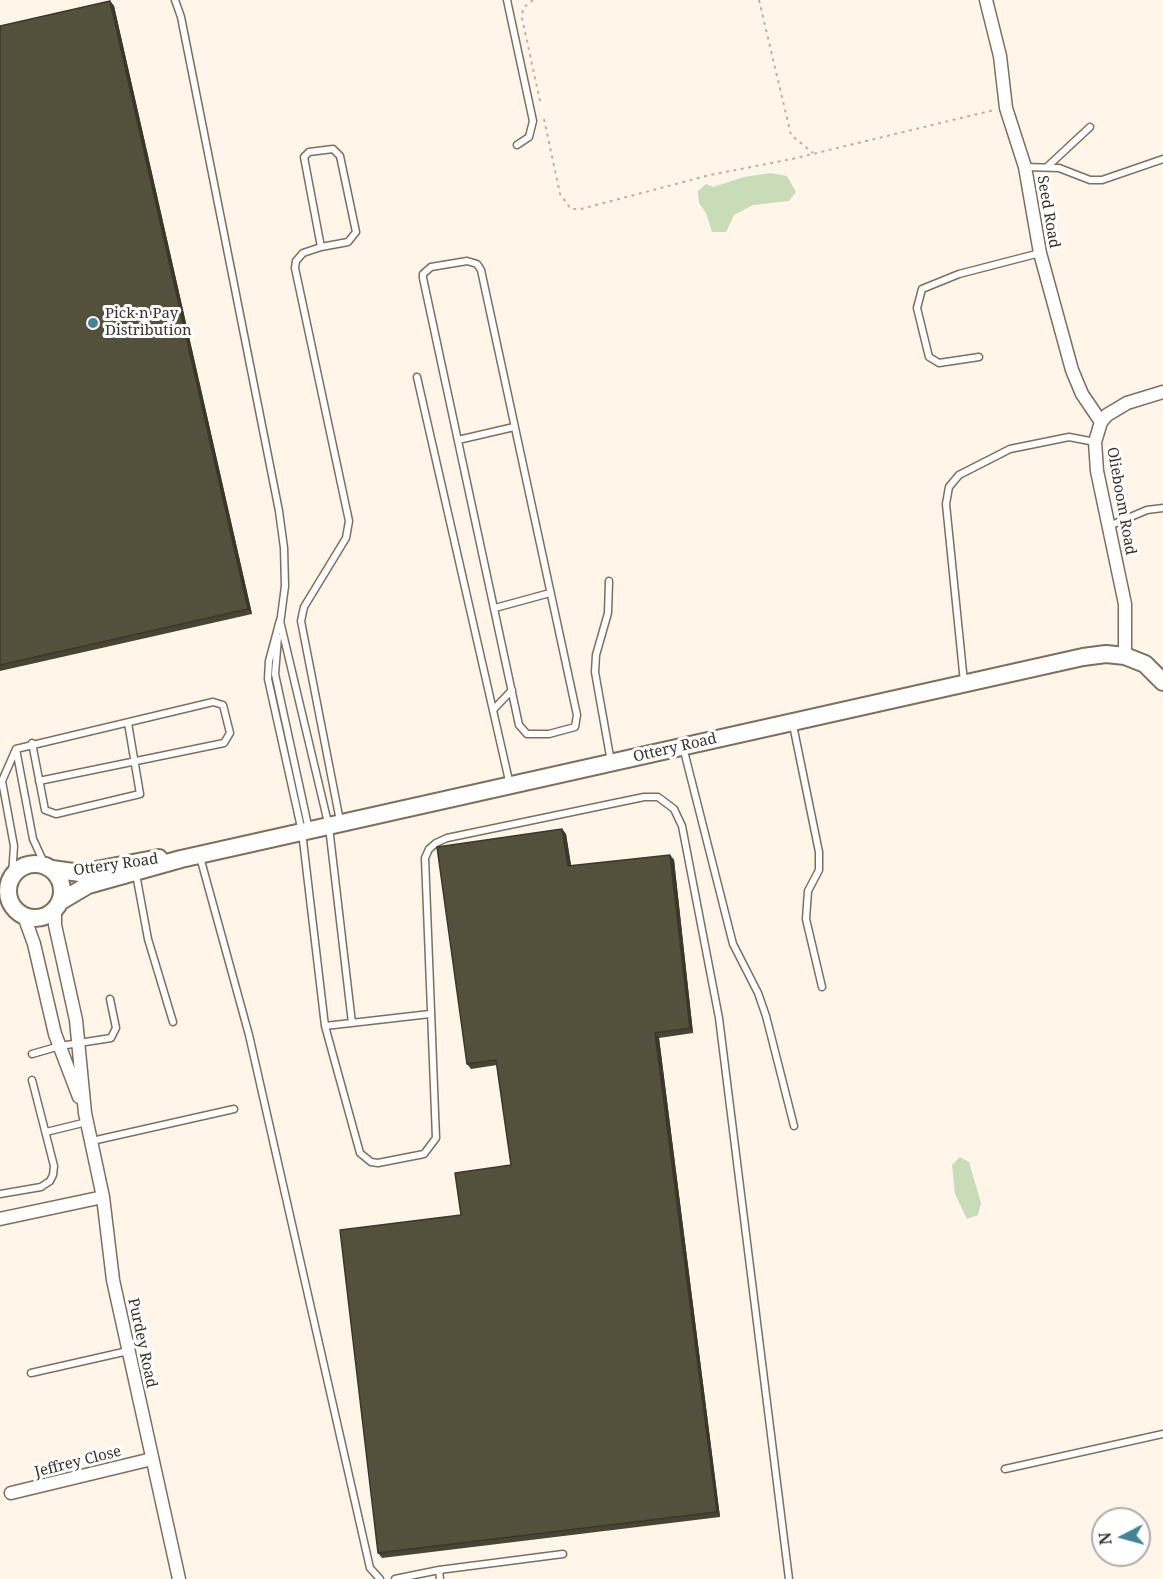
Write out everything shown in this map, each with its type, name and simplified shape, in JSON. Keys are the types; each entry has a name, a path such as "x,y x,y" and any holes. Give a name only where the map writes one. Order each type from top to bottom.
{"street":[{"name":"Seed Road","path":"986,0 1000,56 1006,108 1025,167 1040,253 1072,370 1082,394 1101,422"},
{"path":"1101,422 1116,408 1163,392"},
{"name":"Olieboom Road","path":"1101,422 1095,442 1097,471 1125,604 1125,656"},
{"name":"Ottery Road","path":"58,906 88,885 136,874 181,859 1083,657 1106,654 1125,656 1145,664 1163,682"},
{"name":"Ottery Road","path":"49,867 80,873 156,858 181,859"},
{"path":"27,864 49,867 62,883 58,906 46,916 35,918 13,911 7,882 27,864"},
{"name":"Purdey Road","path":"58,906 55,925 76,1020 86,1117 103,1197 108,1251 179,1579"},
{"name":"Purdey Road","path":"13,911 86,1117"},
{"path":"0,1219 103,1197"},
{"name":"Jeffrey Close","path":"11,1493 152,1460"}],"lane":[{"path":"175,0 182,17 279,511 284,567 276,674 306,832 325,1026 360,1153 365,1159 378,1163 424,1154 436,1138 425,858 436,843 644,797 666,800 674,809 682,826 719,1018 789,1579"},
{"path":"507,0 533,122 529,137 517,145"},
{"path":"1047,167 1090,127"},
{"path":"321,246 304,157 309,152 333,148 340,156 356,232 348,242 321,246 303,253 296,261 295,268 336,456 349,529 341,548 304,607 301,621 335,825 352,1023"},
{"path":"1025,167 1059,168 1090,180 1102,180 1125,174 1163,159"},
{"path":"979,357 939,363 929,357 917,308 922,289 960,274 1040,253"},
{"path":"467,261 477,264 481,270 577,715 575,727 549,734 527,734 519,725 458,440 423,274 431,267 467,261"},
{"path":"417,377 510,785"},
{"path":"458,440 514,428"},
{"path":"964,682 946,504 949,487 959,475 1010,449 1070,437 1095,442"},
{"path":"1109,526 1147,510 1163,508"},
{"path":"609,581 608,613 596,655 595,672 612,762"},
{"path":"495,608 550,593"},
{"path":"280,620 335,825"},
{"path":"493,710 512,690"},
{"path":"7,882 14,846 2,781 16,749 32,743 216,702 223,705 230,733 224,742 39,781"},
{"path":"792,721 819,852 819,870 805,902 806,919 822,987"},
{"path":"32,743 45,810 51,814 122,800 138,796 141,791 128,723"},
{"path":"683,746 733,944 751,976 766,1016 794,1126"},
{"path":"16,749 33,839 49,867"},
{"path":"200,855 249,1035 370,1568 380,1579"},
{"path":"136,874 148,939 173,1022"},
{"path":"32,1054 60,1046 105,1040 115,1034 110,999"},
{"path":"325,1026 430,1014"},
{"path":"0,1194 41,1187 50,1181 54,1166 32,1080"},
{"path":"91,1142 234,1109"},
{"path":"46,1132 86,1117"},
{"path":"32,1373 128,1351"},
{"path":"1005,1469 1163,1434"},
{"path":"395,1579 439,1570 563,1554"},
{"path":"439,1570 440,1579"}],"path":[{"path":"533,0 523,8 522,18 560,194 571,208 581,209 710,175 768,164 980,111 1006,108"},
{"path":"759,0 791,135 813,153"}],"shaded area":[{"path":"770,173 787,176 796,192 789,201 753,205 734,215 726,232 712,232 706,213 699,203 698,191 706,184 713,187 744,177"},
{"path":"960,1157 969,1162 981,1203 978,1215 967,1219 955,1194 952,1165"}],"building":[{"name":"Pick n Pay Distribution","path":"110,1 248,609 0,665 0,26"},
{"path":"562,829 568,866 670,855 690,1028 655,1033 717,1512 378,1553 340,1230 461,1215 455,1173 511,1165 496,1060 467,1064 437,847"}],"place":[{"name":"Pick n Pay Distribution","path":"93,323"}]}
